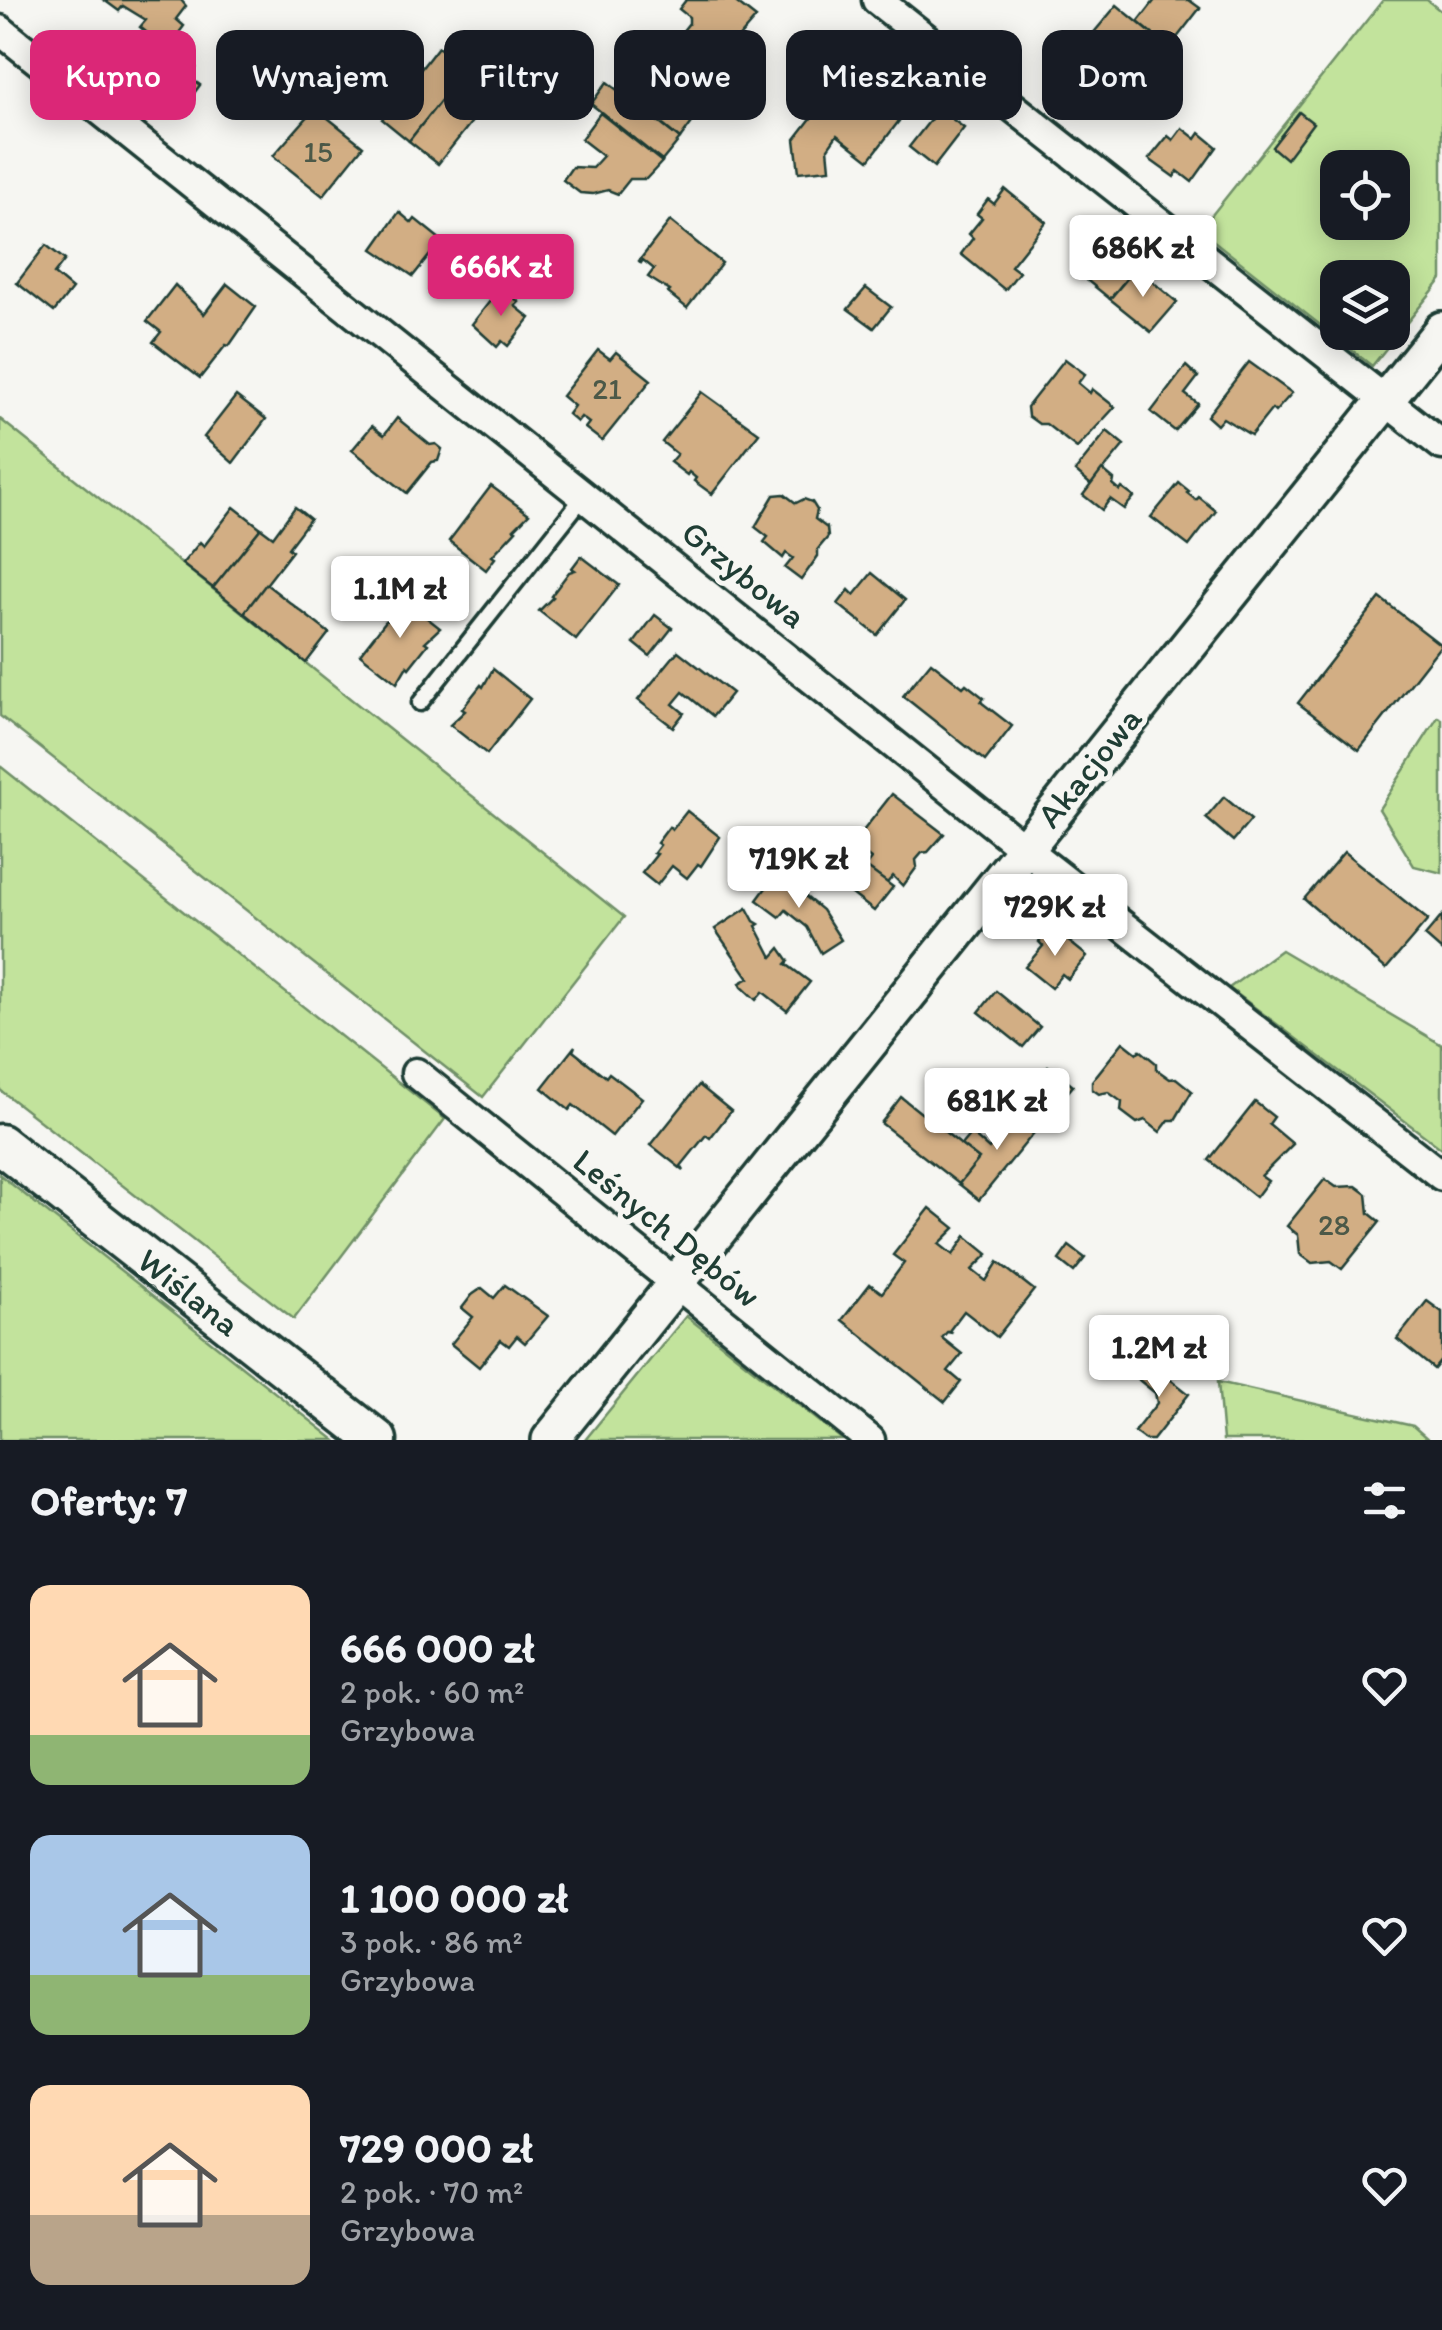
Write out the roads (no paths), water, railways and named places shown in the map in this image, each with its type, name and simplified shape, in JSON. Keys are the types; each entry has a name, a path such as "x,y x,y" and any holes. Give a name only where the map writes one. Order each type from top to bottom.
{"main road":[{"name":"Wiślana","path":"0,1144 377,1440"}],"street":[{"path":"877,0 1442,445"},
{"name":"Grzybowa","path":"0,30 1442,1176"},
{"name":"Akacjowa","path":"550,1440 1442,330"},
{"name":"Leśnych Dębów","path":"416,1074 870,1440"}],"lane":[{"path":"420,704 584,495"}]}
